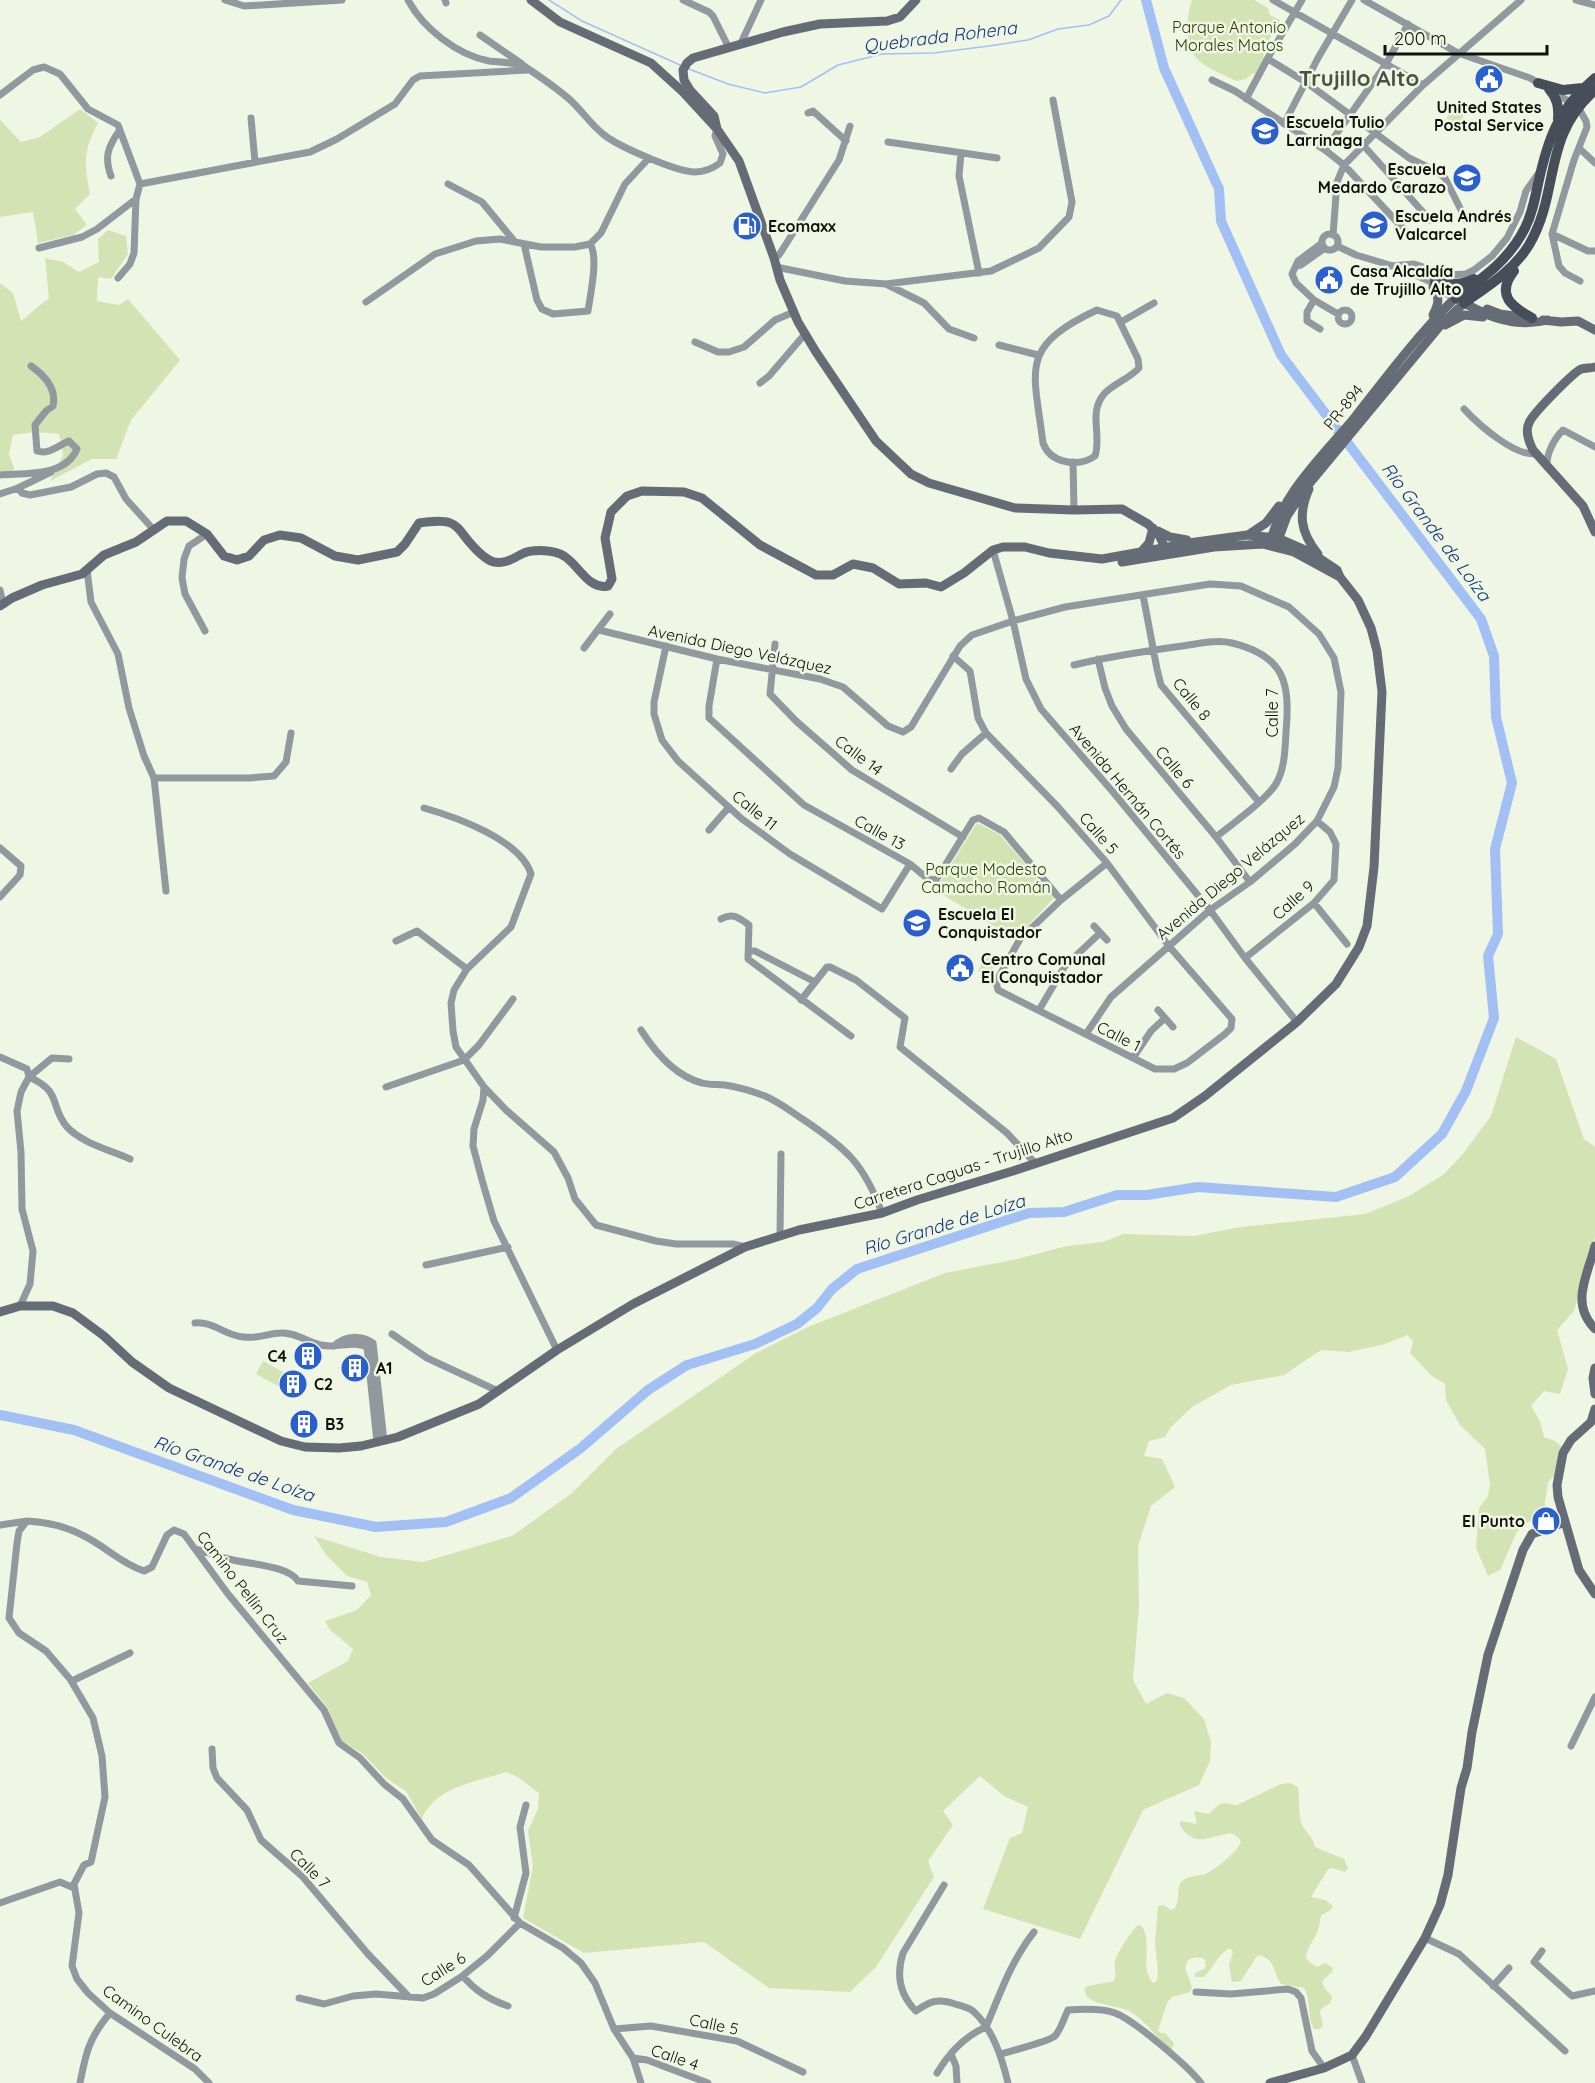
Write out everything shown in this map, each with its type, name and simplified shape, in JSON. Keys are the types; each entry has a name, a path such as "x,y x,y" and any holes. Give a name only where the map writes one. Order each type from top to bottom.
{"main road":[{"path":"1462,299 1503,276 1517,262 1528,245 1544,211 1558,145 1574,104 1583,88 1595,78"},
{"path":"1538,83 1563,90 1583,88"},
{"path":"1549,89 1558,105 1558,121"},
{"path":"1462,299 1506,257 1526,228 1550,139 1558,121 1574,104 1595,90"},
{"path":"1528,245 1528,252 1508,281 1506,296 1516,309 1532,318"},
{"path":"1434,284 1465,283 1484,272 1491,272"}],"street":[{"path":"225,0 244,6 342,0"},
{"path":"408,0 429,30 458,49 488,61 525,67"},
{"path":"0,590 1,605 42,585 82,574 104,555 136,542 167,521 186,521 207,534 224,556 237,560 249,556 264,540 280,535 301,538 335,556 358,560 397,552 419,523 439,520 457,525 475,549 491,562 507,563 526,552 553,552 565,556 595,585 603,587 608,586 612,579 604,538 611,512 627,496 642,491 684,492 702,498 760,545 816,575 833,575 853,564 873,568 899,584 926,583 941,587 964,573 993,550 1003,547 1025,547 1049,553 1102,559 1108,556 1167,551 1153,528 1141,518 1122,509 1016,508 929,483 911,474 876,441 805,334 794,312 739,161 717,129 683,92 651,63 560,22 531,0"},
{"path":"683,0 713,16 728,46"},
{"path":"741,43 761,0"},
{"path":"480,34 569,98 604,136 649,158 687,171 708,171 720,163 723,154 715,136 717,129 714,116 684,80 683,70 693,58 728,46 820,24 887,21 900,17 916,0"},
{"path":"1274,0 1423,85"},
{"path":"1246,99 1302,0"},
{"path":"1284,124 1332,32 1352,0"},
{"path":"1364,0 1458,52 1538,83 1574,104 1586,121 1587,127 1574,160 1552,234 1559,266 1565,273 1580,281"},
{"path":"1323,246 1333,250 1337,246 1338,241 1334,235 1337,182 1344,165 1458,52 1521,0"},
{"path":"1576,0 1595,5"},
{"path":"1325,150 1386,64 1408,24"},
{"path":"1268,59 1307,82 1409,158 1445,178 1466,220"},
{"path":"0,95 33,70 44,67 60,74 88,109 118,125 140,184 136,199 134,253 130,264 118,278"},
{"path":"140,184 310,152 337,139 395,104 413,80 420,76 525,67"},
{"path":"1212,80 1246,99 1325,150 1344,165 1412,238"},
{"path":"775,262 845,281 886,284 991,271 1039,248 1069,217 1072,202 1053,100"},
{"path":"808,113 813,111 846,141"},
{"path":"251,118 255,162"},
{"path":"775,262 839,160 850,126"},
{"path":"111,176 106,160 109,146 119,130"},
{"path":"888,142 997,158"},
{"path":"1364,146 1428,218"},
{"path":"1580,149 1595,163"},
{"path":"961,153 959,176 980,273"},
{"path":"366,302 435,254 476,241 500,239 541,247 574,248 591,244 601,233 625,184 649,158"},
{"path":"1391,266 1414,264 1457,276 1474,270 1492,256 1507,238 1520,212 1526,191 1541,171"},
{"path":"447,184 482,202 515,242"},
{"path":"39,248 82,237 97,229 136,199"},
{"path":"1552,234 1588,251 1595,251"},
{"path":"1334,235 1325,235 1323,246 1298,261 1292,274 1296,283 1314,300 1338,314"},
{"path":"524,244 537,300 543,309 553,314 588,311 594,259 591,244"},
{"path":"1337,246 1356,255 1403,268 1491,317"},
{"path":"886,284 924,303 949,329 974,338"},
{"path":"1432,328 1439,303 1434,284"},
{"path":"1462,299 1494,312 1548,320 1578,321 1595,330"},
{"name":"PR-894","path":"1274,541 1308,481 1432,328 1462,299"},
{"path":"1314,300 1307,312 1307,321 1320,329"},
{"path":"1121,322 1154,303"},
{"path":"1097,310 1117,316 1121,322 1138,359 1139,368 1102,396 1095,420 1097,450 1095,456 1088,460 1073,462 1052,457 1046,451 1043,443 1034,382 1038,355 1047,341 1058,332 1097,310"},
{"path":"695,342 718,352 729,352 744,347 775,320 794,312"},
{"path":"1432,328 1464,315 1533,324 1548,320"},
{"path":"760,383 805,334"},
{"path":"999,345 1038,355"},
{"path":"0,494 18,489 56,470 70,460 77,449 69,441 50,451 42,453 38,451 35,425 45,411 53,406 55,398 47,380 31,366"},
{"path":"1595,368 1578,371 1532,417 1527,428 1528,438 1536,454 1583,506 1595,532"},
{"path":"1464,409 1498,440 1522,454 1536,454"},
{"path":"1547,467 1548,455 1556,438 1563,430 1595,447"},
{"path":"1073,462 1074,510"},
{"path":"0,475 56,470"},
{"path":"18,489 30,495 71,487 97,474 106,473 114,477 126,499 154,530"},
{"path":"1308,481 1302,508 1302,523 1310,544 1323,560"},
{"name":"PR-894","path":"1274,541 1278,518 1291,494 1308,481"},
{"path":"1247,535 1266,523 1291,494"},
{"path":"1153,528 1170,537 1196,542"},
{"path":"1141,552 1149,543 1153,528"},
{"path":"205,631 185,594 182,578 184,559 189,546 207,534"},
{"name":"Carretera Caguas - Trujillo Alto","path":"0,1312 20,1306 53,1306 73,1313 104,1336 132,1362 169,1388 281,1441 305,1447 339,1448 380,1442 479,1404 557,1350 670,1284 745,1247 780,1235 882,1214 917,1200 1014,1171 1035,1162 1173,1118 1205,1096 1297,1022 1336,984 1359,947 1367,926 1374,867 1382,692 1377,651 1371,628 1358,600 1340,578 1337,570 1297,545 1247,535 1196,542 1129,561 1102,559"},
{"name":"Carretera Caguas - Trujillo Alto","path":"1167,551 1274,541 1340,578"},
{"name":"Avenida Hernán Cortés","path":"993,550 1026,679 1041,709 1210,910 1245,958 1297,1022"},
{"path":"87,570 91,602 118,654 129,708 144,756 154,778 166,891"},
{"name":"Avenida Diego Velázquez","path":"599,630 717,659 820,679 843,687 888,726 903,732 911,727 960,646 972,635 1013,621 1065,607 1210,584 1241,586 1289,607 1319,634 1334,658 1341,692 1338,768 1334,787 1317,821 1295,844 1168,945 1111,997 1086,1034"},
{"name":"Calle 8","path":"1143,595 1161,685 1259,802"},
{"path":"584,648 609,614"},
{"name":"Calle 7","path":"1074,665 1098,659 1212,642 1231,643 1259,652 1280,670 1285,680 1288,701 1284,758 1277,783 1259,802 1216,837"},
{"name":"Calle 14","path":"776,644 770,694 796,722 852,770 963,837"},
{"name":"Calle 11","path":"666,646 654,702 654,714 662,740 678,761 729,807 790,855 882,909 910,864"},
{"name":"Calle 5","path":"953,656 970,671 978,718 986,733 1058,807 1107,863 1168,945 1232,1019 1231,1028"},
{"name":"Calle 13","path":"717,659 709,718 804,805 910,864 928,879 936,880 973,820 978,818 1004,832 1061,900"},
{"name":"Calle 6","path":"1098,659 1105,688 1126,729 1216,837 1250,882"},
{"path":"154,778 274,776 286,762 291,733"},
{"path":"951,769 962,754 986,733"},
{"path":"709,830 729,807"},
{"path":"424,808 479,826 520,856 528,865 531,874 511,927 467,969 454,990 451,1003 453,1030 456,1047 464,1060 484,1087 513,1117 554,1152 568,1178 575,1199 596,1225 676,1244 733,1244 745,1247"},
{"name":"Calle 9","path":"1245,958 1314,903 1334,880 1336,844 1330,832 1317,821"},
{"path":"0,848 21,866 20,875 0,897"},
{"path":"1061,900 1107,863"},
{"name":"Calle 1","path":"1061,900 1020,939 996,982 998,990 1155,1069 1174,1069 1187,1064 1231,1028"},
{"path":"1314,903 1347,944"},
{"path":"721,920 733,915 749,925 748,959 851,1036"},
{"path":"1095,926 1107,940"},
{"path":"396,941 417,932 467,969"},
{"path":"1039,1010 1065,966 1100,933"},
{"path":"749,951 755,951 815,982"},
{"path":"801,1000 826,967 856,980 906,1018 900,1047 1007,1133 1035,1162"},
{"path":"386,1087 464,1060 479,1045 513,999"},
{"path":"1158,1010 1173,1027"},
{"path":"1133,1058 1151,1031 1164,1019"},
{"path":"641,1030 662,1059 684,1076 702,1083 723,1085 765,1096 836,1141 853,1157 874,1192 882,1214"},
{"path":"0,1057 27,1069 29,1077"},
{"path":"20,1306 30,1284 33,1251 22,1209 21,1152 17,1111 21,1092 29,1077 52,1058 69,1059"},
{"path":"29,1077 38,1080 52,1093 66,1126 74,1133 130,1159"},
{"path":"484,1087 483,1100 474,1129 473,1146 494,1221 557,1350"},
{"path":"780,1235 781,1154"},
{"path":"1595,1246 1580,1301 1583,1315 1595,1329"},
{"path":"426,1265 508,1247"},
{"path":"195,1323 205,1322 228,1334 242,1337 261,1338 281,1332 323,1346 334,1346 350,1338 365,1338 373,1343 380,1442"},
{"path":"392,1334 428,1358 498,1391"},
{"path":"1595,1368 1593,1378 1595,1394"},
{"path":"1595,1409 1591,1422 1572,1440 1563,1453 1557,1485 1558,1497 1579,1570 1595,1594"},
{"path":"0,1525 27,1521"},
{"path":"0,1904 60,1882 75,1888 74,1884 84,1865 90,1862 105,1797 102,1756 93,1718 72,1681 46,1651 20,1633 9,1618 19,1531 27,1521"},
{"name":"Camino Pellín Cruz","path":"27,1521 46,1522 82,1534 129,1566 144,1571 152,1567 167,1535 174,1530 184,1534 228,1594 324,1710 339,1743 360,1758 384,1784 403,1798 432,1840 469,1865 517,1921 577,1958 595,1983 614,2029 633,2058 641,2083"},
{"path":"1270,2083 1324,2068 1352,2055 1366,2036 1425,1938 1440,1905 1448,1875 1461,1788 1467,1768 1488,1655 1523,1550 1532,1534 1566,1522"},
{"path":"196,1549 233,1560 282,1570 296,1576 298,1581 352,1587"},
{"path":"72,1681 130,1653"},
{"path":"1571,1746 1595,1696"},
{"name":"Calle 7","path":"212,1749 213,1768 217,1779 247,1810 261,1840 302,1876 368,1954 410,1997"},
{"path":"517,1921 526,1873 520,1827 526,1805"},
{"path":"944,1886 903,1953 899,1965 901,1990 916,2011 930,2001 943,2000 972,2010 986,2027 1001,2054 1008,2083"},
{"name":"Camino Culebra","path":"75,1888 80,1913 72,1966 76,1979 110,2013 195,2069 209,2083"},
{"name":"Calle 6","path":"299,1998 324,2004 353,1996 376,1994 423,1998 435,1994 488,1956 517,1921"},
{"path":"937,2073 951,2054 972,2033 986,2027 1009,1970 1020,1949 1034,1932"},
{"path":"1425,1938 1459,1954 1565,2051"},
{"path":"1542,1951 1534,1962 1572,1996 1595,1990"},
{"path":"1493,1986 1509,1968"},
{"path":"463,1976 482,1994 508,2006"},
{"path":"1196,1992 1231,1994 1288,1989 1296,1992 1301,1998 1312,2051 1324,2068"},
{"path":"1001,2054 1030,2044 1048,2041 1055,2035 1068,2010 1114,2012 1192,2071 1202,2083"},
{"path":"80,2083 86,2051 91,2039 110,2013"},
{"name":"Calle 5","path":"614,2029 651,2026 737,2041 803,2072"},
{"path":"951,2054 956,2066 957,2083"},
{"path":"1352,2055 1362,2083"},
{"name":"Calle 4","path":"633,2058 647,2060 708,2083"}],"green space":[{"name":"Parque Antonio Morales Matos","path":"1192,0 1254,0 1268,8 1270,15 1280,20 1264,49 1265,60 1256,75 1253,73 1246,79 1236,81 1198,60 1193,54 1188,39 1188,15"},
{"path":"1458,98 1469,105 1458,126 1446,119"},
{"path":"80,109 98,123 86,158 90,194 75,209 87,225 73,235 38,243 33,212 0,217 0,120 21,142 40,137"},
{"path":"108,230 126,236 128,254 111,279 98,277 97,301 119,305 128,299 180,360 131,420 116,459 92,459 50,481 63,455 59,434 35,432 13,435 9,454 14,468 12,474 0,477 0,283 13,293 21,321 49,298 45,258 63,262 79,272 99,262 98,239"},
{"name":"Parque Modesto Camacho Román","path":"977,823 999,834 1055,897 1015,939 935,890"},
{"path":"988,952 998,958 988,977 978,971"},
{"path":"1516,1037 1556,1059 1584,1139 1595,1147 1595,1237 1574,1311 1557,1330 1568,1369 1560,1394 1544,1391 1531,1406 1540,1421 1544,1437 1555,1441 1563,1448 1556,1474 1548,1482 1544,1509 1517,1532 1500,1570 1488,1576 1476,1548 1479,1508 1488,1496 1490,1485 1485,1449 1460,1425 1446,1400 1445,1384 1433,1377 1410,1353 1413,1341 1407,1335 1385,1344 1349,1352 1321,1350 1284,1375 1231,1385 1192,1407 1170,1428 1165,1437 1149,1441 1144,1456 1162,1459 1175,1487 1151,1506 1138,1546 1139,1607 1133,1680 1146,1704 1167,1693 1184,1698 1204,1719 1211,1742 1210,1761 1199,1785 1143,1810 1080,1939 983,1909 1010,1838 1022,1833 1028,1807 1004,1796 980,1776 943,1811 953,1825 928,1861 934,1877 876,1967 850,1992 769,1988 704,1942 584,1953 523,1918 533,1866 528,1831 538,1809 539,1793 507,1772 471,1782 447,1792 436,1799 422,1819 406,1791 386,1778 363,1754 342,1741 327,1707 308,1683 348,1661 353,1649 330,1630 325,1621 357,1610 371,1595 367,1582 347,1576 327,1556 314,1536 381,1557 423,1562 512,1536 572,1493 616,1449 756,1353 808,1327 945,1273 1013,1260 1067,1246 1103,1242 1124,1234 1194,1236 1240,1227 1365,1214 1407,1197 1443,1175 1462,1155 1491,1116"},
{"path":"263,1361 285,1373 278,1386 256,1374"},
{"path":"1290,1783 1298,1787 1301,1822 1315,1847 1344,1859 1348,1868 1345,1872 1328,1869 1311,1897 1325,1900 1333,1906 1321,1917 1306,1958 1317,1967 1325,1963 1333,1968 1332,1972 1322,1981 1325,1989 1332,1996 1328,2005 1320,2012 1323,2025 1320,2029 1314,2029 1312,2024 1304,1988 1281,1984 1271,1963 1264,1957 1258,1955 1241,1981 1232,1982 1229,1965 1233,1952 1230,1948 1223,1953 1204,1977 1195,1977 1195,1973 1204,1969 1205,1960 1197,1957 1188,1960 1185,1968 1192,1987 1190,1992 1172,1997 1168,2001 1158,2030 1165,2033 1174,2043 1171,2051 1146,2024 1129,2011 1087,1997 1084,1989 1088,1986 1114,1981 1116,1959 1138,1925 1142,1926 1145,1934 1149,1977 1153,1983 1157,1981 1155,1944 1158,1906 1163,1905 1171,1910 1175,1908 1182,1881 1215,1869 1241,1843 1239,1838 1231,1833 1197,1839 1186,1833 1180,1826 1180,1821 1197,1824 1194,1811 1209,1814 1223,1803 1237,1805 1281,1784"}],"waterway":[{"name":"Quebrada Rohena","path":"549,0 582,21 680,65"},
{"name":"Quebrada Rohena","path":"689,69 728,84 765,93 801,87 838,65 882,54 934,53 989,46 1028,40 1058,29 1089,25 1109,16 1121,0"},
{"name":"Río Grande de Loíza","path":"0,1415 74,1430 293,1510 376,1527 446,1522 511,1498 581,1448 648,1390 687,1365 755,1344 797,1324 817,1308 832,1289 857,1269 1029,1213 1064,1212 1117,1195 1147,1195 1198,1187 1336,1197 1395,1177 1442,1134 1466,1091 1494,1018 1488,956 1498,934 1495,849 1512,783 1496,717 1494,656 1481,619 1281,355 1221,221 1219,189 1164,68 1146,0"}],"place":[{"name":"United States Postal Service","path":"1489,79"},
{"name":"Escuela Tulio Larrinaga","path":"1265,131"},
{"name":"Escuela Medardo Carazo","path":"1467,178"},
{"name":"Escuela Andrés Valcarcel","path":"1374,225"},
{"name":"Ecomaxx","path":"747,226"},
{"name":"Casa Alcaldía de Trujillo Alto","path":"1329,280"},
{"name":"Escuela El Conquistador","path":"917,923"},
{"name":"Centro Comunal El Conquistador","path":"960,968"},
{"name":"C4","path":"308,1356"},
{"name":"A1","path":"355,1368"},
{"name":"C2","path":"293,1384"},
{"name":"B3","path":"304,1424"},
{"name":"El Punto","path":"1546,1521"}],"district":[{"name":"Trujillo Alto","path":"1359,78"}]}
